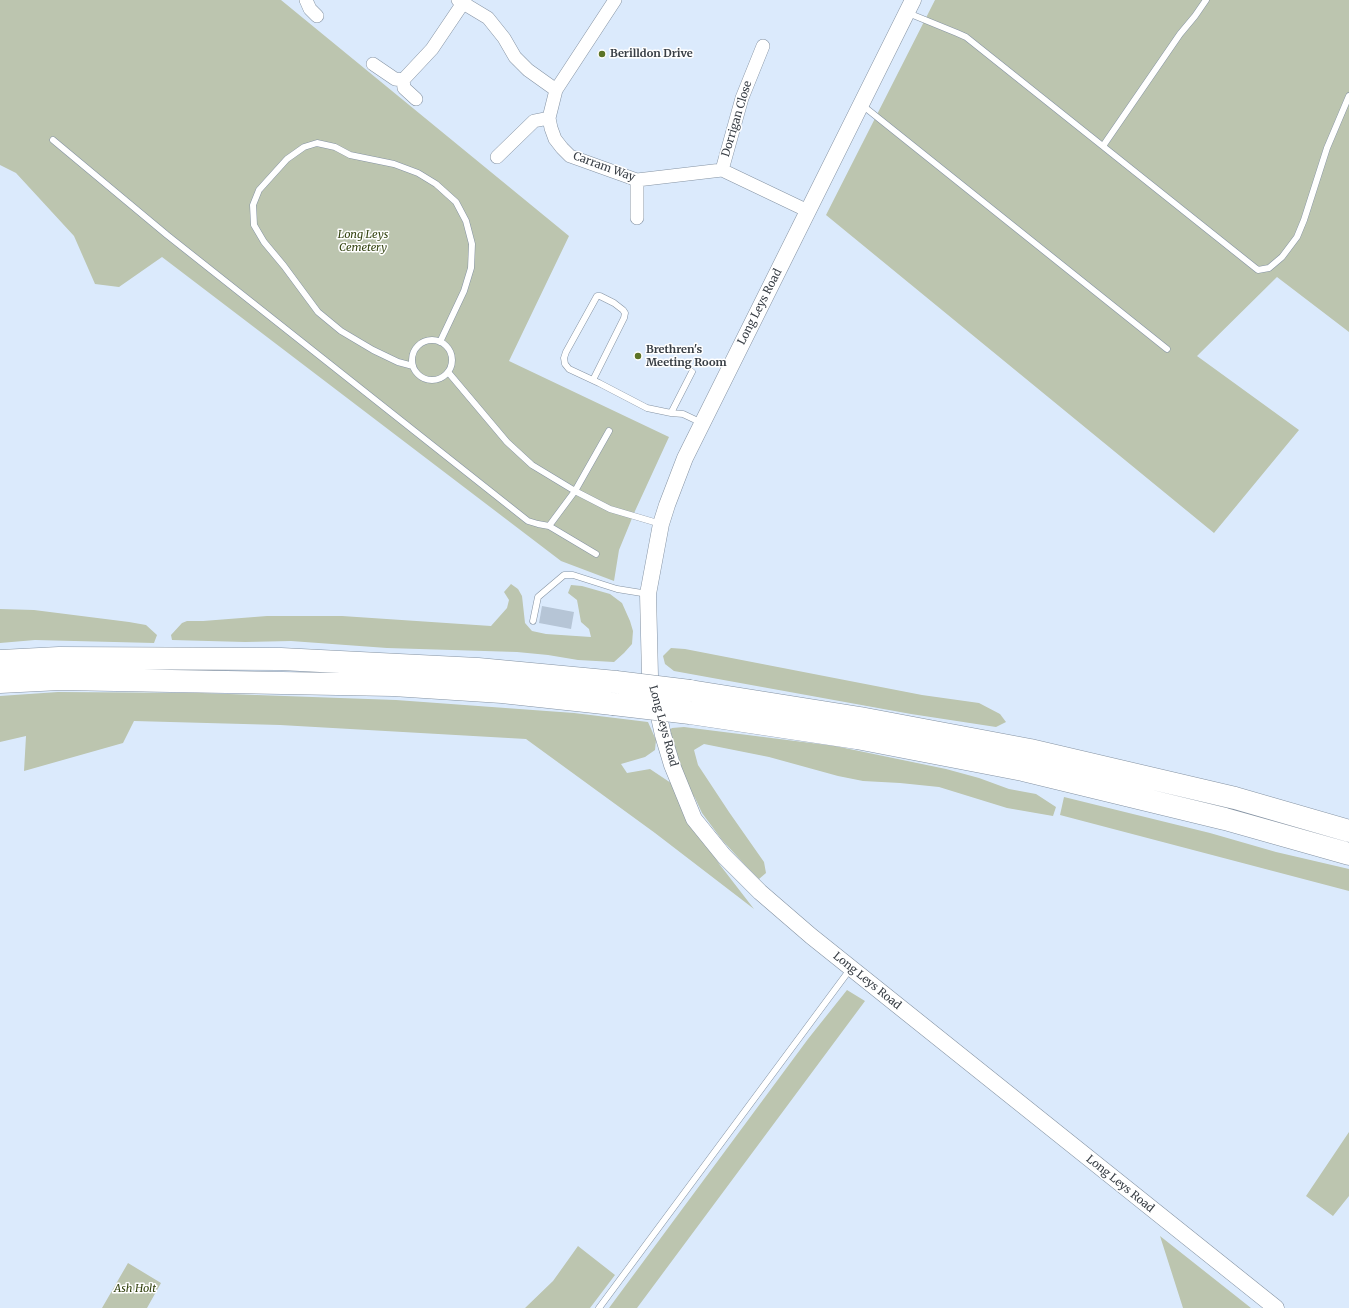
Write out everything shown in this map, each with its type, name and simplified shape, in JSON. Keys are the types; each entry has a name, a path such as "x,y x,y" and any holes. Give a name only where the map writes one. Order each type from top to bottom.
{"highway":[{"path":"0,661 59,658 281,659 478,669 690,690 860,718 1030,750 1235,798 1349,831"},
{"path":"0,682 60,679 393,685 502,692 690,713 857,738 1023,770 1225,819 1349,854"}],"street":[{"path":"306,0 310,9 317,16"},
{"name":"Carram Way","path":"616,0 556,90 549,118 555,139 570,156 637,180 722,170"},
{"path":"403,80 432,49 462,1 488,18 504,38 515,57 528,70 556,90"},
{"name":"Long Leys Road","path":"910,6 685,458 661,524 648,594 650,676 668,752 694,819 724,856 760,892 800,927 1276,1308"},
{"name":"Dorrigan Close","path":"722,170 742,98 763,46"},
{"path":"373,64 395,79 403,80"},
{"path":"403,80 404,88 416,99"},
{"path":"497,157 534,121 549,118"},
{"path":"722,170 808,211"},
{"path":"637,180 637,218"}],"lane":[{"path":"1103,146 1180,34 1206,0"},
{"path":"910,6 966,37 1258,270 1268,268 1282,257 1297,237 1304,220 1327,148 1349,96"},
{"path":"861,105 1167,349"},
{"path":"53,140 197,259 528,521 549,526 596,554"},
{"path":"413,366 398,362 373,350 341,331 318,312 264,242 254,225 253,205 259,190 287,159 304,148 318,143 335,147 350,155 394,164 418,173 436,184 456,202 466,221 472,244 471,268 464,291 440,342"},
{"path":"593,380 624,318 625,313 614,303 600,296 597,296 564,358 565,364 569,369 647,408 684,414 702,423"},
{"path":"431,340 440,342 448,348 451,354 452,360 448,372 444,377 437,380 430,381 423,379 418,375 413,366 412,356 415,349 420,344 431,340"},
{"path":"448,372 507,442 532,465 575,492 610,509 661,524"},
{"path":"671,413 692,372"},
{"path":"549,526 575,492 610,431"},
{"path":"533,620 538,598 564,575 573,575 617,589 648,594"},
{"path":"599,1308 851,968"}],"green space":[{"name":"Long Leys Cemetery","path":"0,0 281,0 569,236 509,361 669,437 619,550 614,581 561,561 162,257 119,287 95,284 74,236 16,173 0,165"},
{"path":"935,0 1349,0 1349,332 1277,277 1197,356 1299,430 1214,533 826,215"},
{"path":"511,584 518,589 522,596 525,623 532,631 546,634 591,637 589,629 581,622 577,600 568,593 571,585 582,586 610,594 622,603 630,621 633,631 632,644 614,662 578,660 517,652 387,648 291,641 245,642 172,640 171,635 182,623 187,621 267,616 342,616 491,626 507,608 509,600 504,592"},
{"path":"0,609 34,610 129,622 146,625 157,635 154,643 35,640 0,643"},
{"path":"671,648 685,649 922,695 979,703 1000,714 1006,722 996,727 911,714 674,671 665,664 663,656"},
{"path":"58,692 201,693 396,700 574,713 648,722 656,740 655,750 645,757 621,764 627,773 650,769 671,783 695,828 720,865 754,909 655,833 526,739 280,725 134,721 123,743 24,771 26,736 0,742 0,696"},
{"path":"684,727 835,746 946,769 979,778 1009,789 1036,794 1056,807 1053,816 1007,808 939,787 863,781 838,776 769,757 704,744 694,750 698,765 764,862 766,873 759,879 722,840 702,813 695,798 689,790 668,731 672,728"},
{"path":"1064,797 1210,833 1276,852 1349,869 1349,891 1060,815"},
{"path":"847,990 865,1001 637,1308 609,1308 808,1039"},
{"path":"1349,1132 1349,1196 1333,1216 1306,1196"},
{"path":"1160,1236 1251,1308 1183,1308"},
{"path":"578,1246 615,1275 590,1308 525,1308 553,1281"},
{"name":"Ash Holt","path":"128,1263 161,1283 147,1308 102,1308"}],"building":[{"path":"542,606 574,612 571,629 539,623"}],"place":[{"name":"Berilldon Drive","path":"602,54"},
{"name":"Brethren's Meeting Room","path":"638,356"}]}
